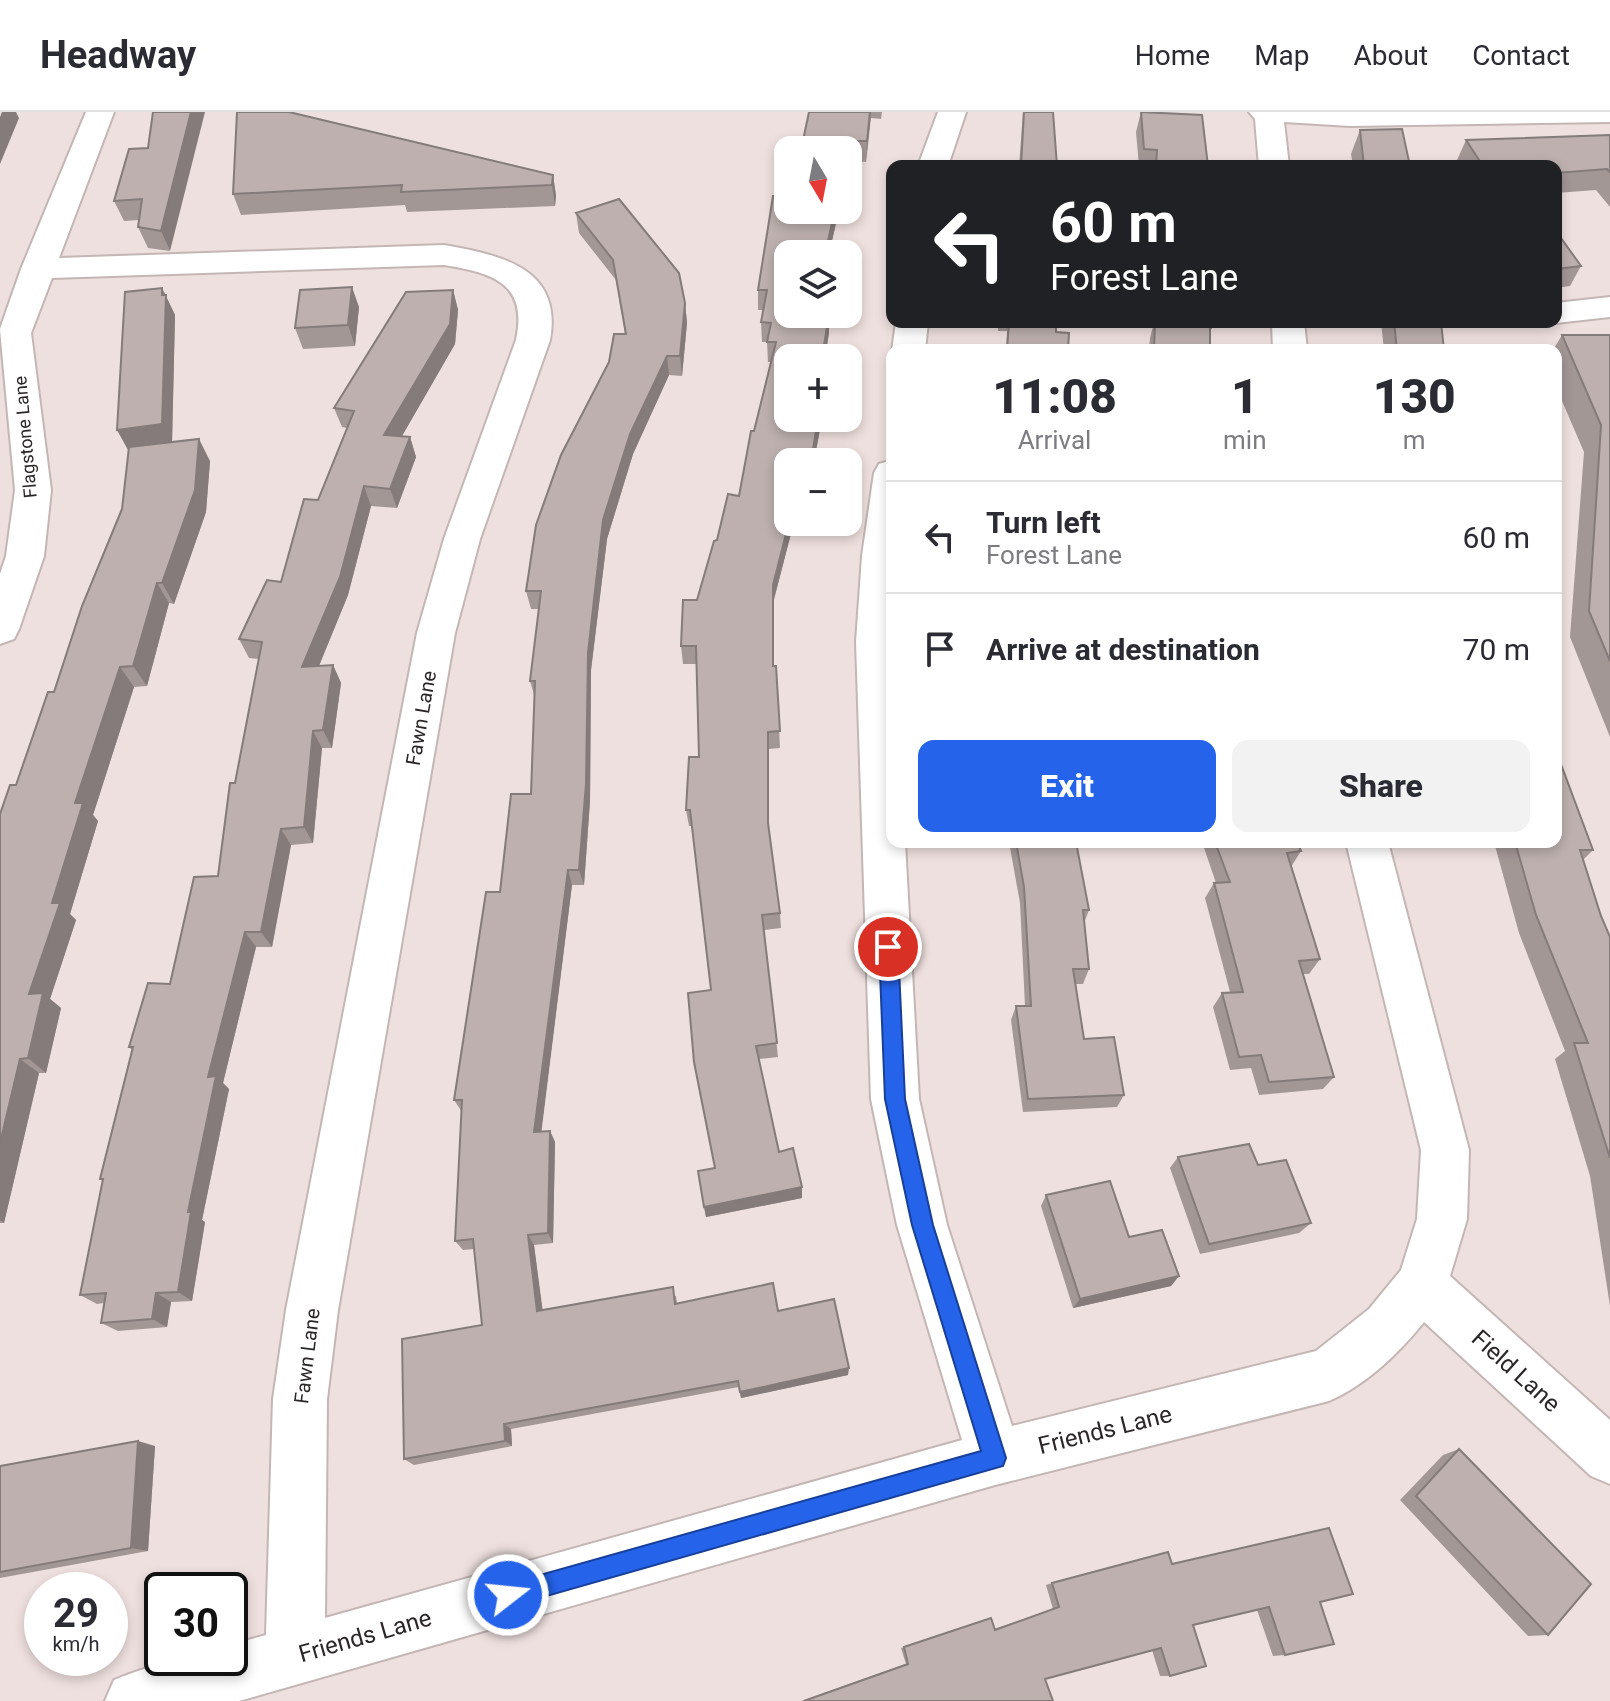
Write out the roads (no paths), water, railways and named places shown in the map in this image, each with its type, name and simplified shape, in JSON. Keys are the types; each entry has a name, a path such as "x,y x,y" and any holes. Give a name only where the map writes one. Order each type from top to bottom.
{"street":[{"name":"Flagstone Lane","path":"0,629 25,556 33,490 15,333 37,269 100,112"},
{"path":"935,160 952,112"},
{"path":"1273,160 1266,113 1350,117 1610,113"},
{"name":"Fawn Lane","path":"37,269 444,255 477,260 496,267 524,287 534,300 538,317 533,340 462,539 436,633 312,1310 300,1399 295,1655"},
{"path":"1562,312 1610,307"},
{"path":"886,518 875,642 895,1099 922,1225 995,1458"},
{"name":"Friends Lane","path":"135,1701 995,1458 1329,1374 1387,1327 1422,1285 1442,1219 1445,1150 1369,848"},
{"name":"Field Lane","path":"1422,1285 1610,1457"}]}
